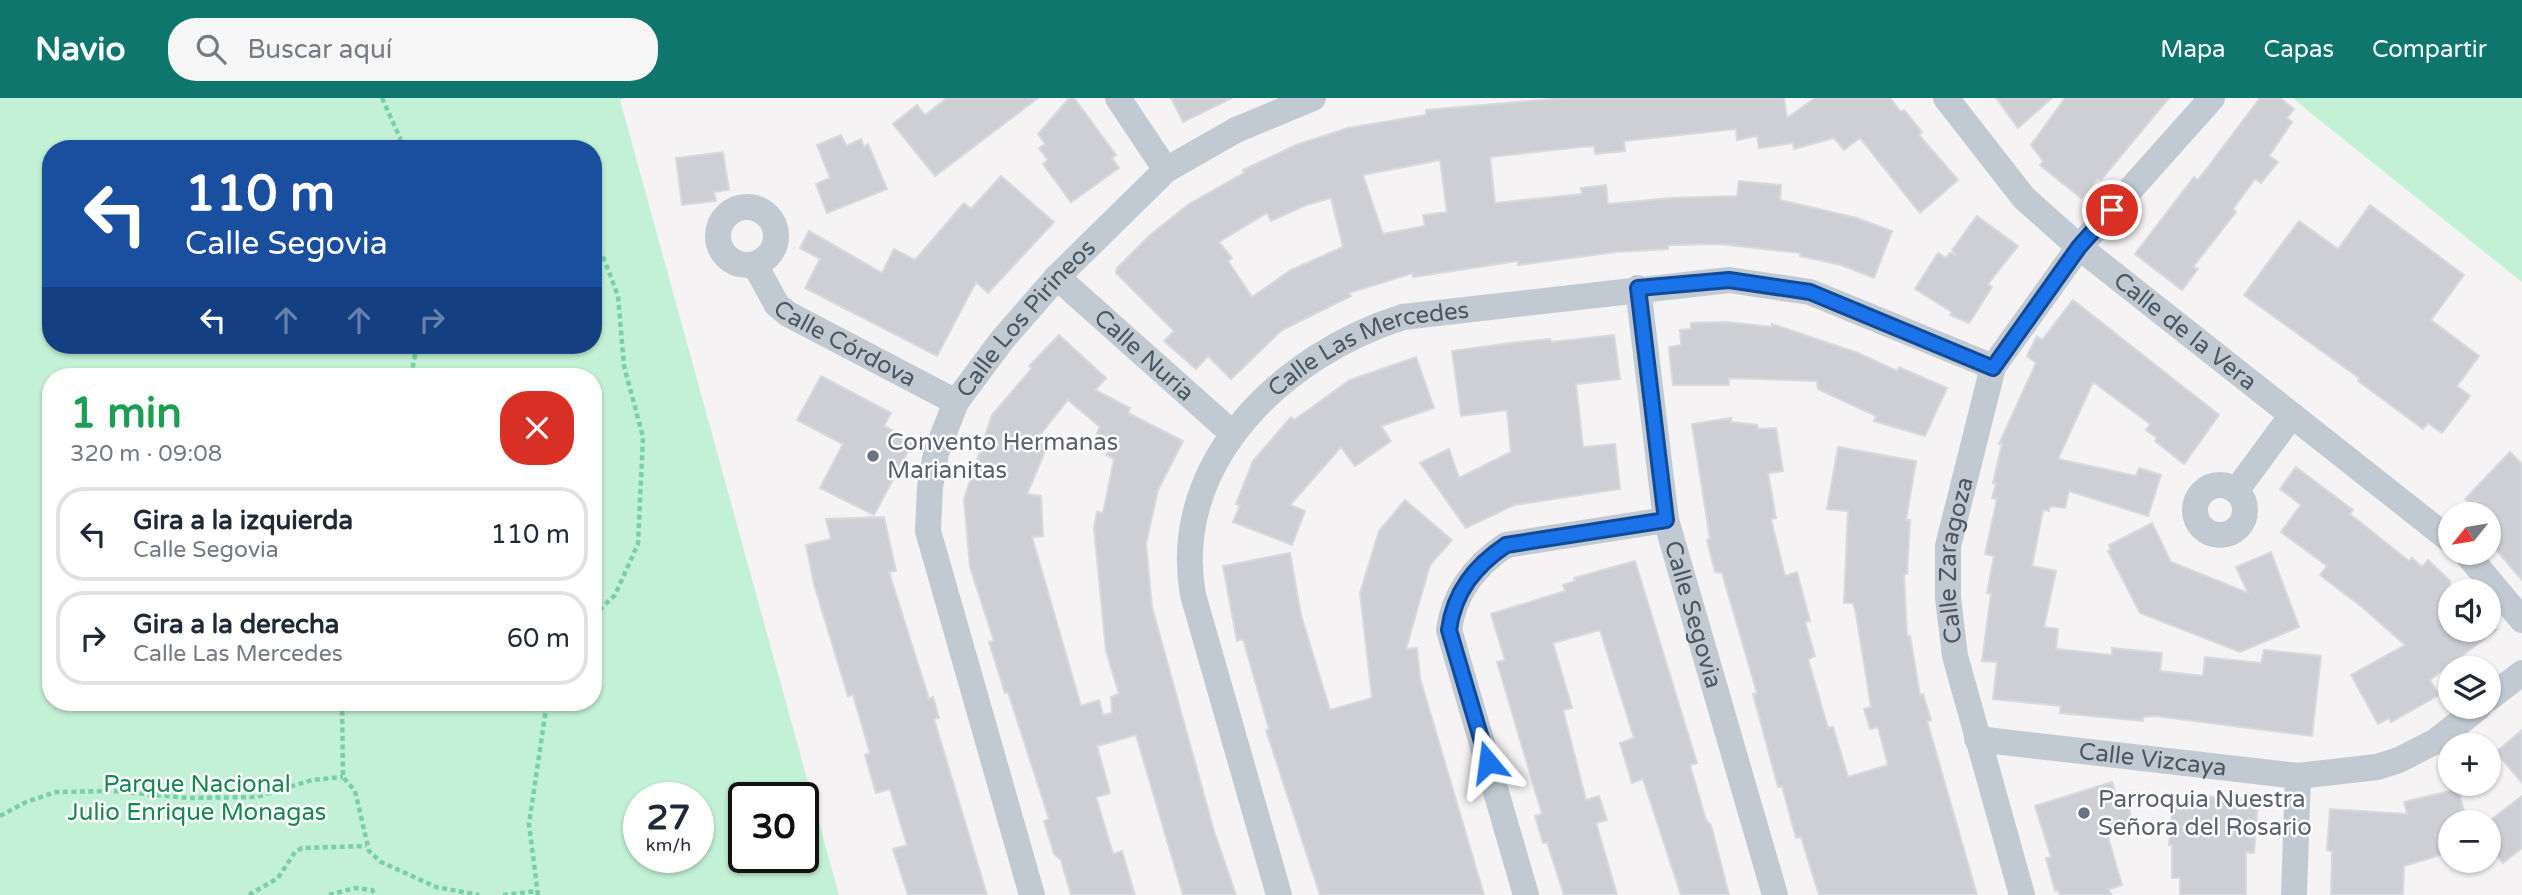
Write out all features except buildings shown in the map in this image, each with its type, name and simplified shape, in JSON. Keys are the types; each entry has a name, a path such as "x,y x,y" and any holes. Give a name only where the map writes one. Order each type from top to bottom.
{"street":[{"path":"1118,98 1166,170"},
{"name":"Calle Los Pirineos","path":"1032,895 928,531 930,487 936,453 956,402 1002,340 1057,277 1166,170 1236,130 1313,98"},
{"name":"Calle de la Vera","path":"1946,98 2024,198 2079,247 2438,531"},
{"name":"Calle Zaragoza","path":"2022,895 1955,656 1948,598 1948,546 1993,368 2079,247 2212,98"},
{"name":"Calle Córdova","path":"755,265 772,297 788,314 956,402"},
{"name":"Calle Nuria","path":"1057,277 1233,433"},
{"name":"Calle Las Mercedes","path":"1279,895 1189,576 1188,545 1194,511 1213,467 1233,433 1296,369 1370,327 1403,317 1638,288 1729,280 1810,292 1993,368"},
{"name":"Calle Segovia","path":"1638,288 1666,520 1775,895"},
{"path":"2236,491 2292,415"},
{"path":"1526,895 1449,630 1452,608 1470,576 1484,560 1506,545 1666,520"},
{"path":"2476,565 2522,620"},
{"path":"2501,689 2522,673"},
{"name":"Calle Vizcaya","path":"1977,738 2298,776 2377,767 2399,760 2436,741 2464,719"},
{"path":"2294,895 2298,776"}],"path":[{"path":"382,98 400,140"},
{"path":"602,255 618,296 624,366 643,437 639,488 640,535 615,595 602,607"},
{"path":"342,711 343,777"},
{"path":"503,895 538,893 529,824 546,711"},
{"path":"0,816 26,802 56,792 113,791 188,798 257,797 312,780 343,777 349,782 359,803 366,846 381,862 436,887 479,895"},
{"path":"250,895 278,878 295,852 302,848 366,846"},
{"path":"329,895 355,888 372,890 376,895"}],"green space":[{"name":"Parque Nacional Julio Enrique Monagas","path":"0,98 625,98 620,100 808,782 728,782 728,873 819,873 819,822 839,895 0,895"},
{"path":"2293,98 2522,98 2522,282 2307,110"}],"place":[{"name":"Convento Hermanas Marianitas","path":"873,456"},
{"name":"Parroquia Nuestra Señora del Rosario","path":"2084,813"}],"route":[{"path":"1488,762 1449,630 1452,608 1470,576 1484,560 1506,545 1666,520 1638,288 1729,280 1810,292 1993,368 2079,247 2112,210"}]}
